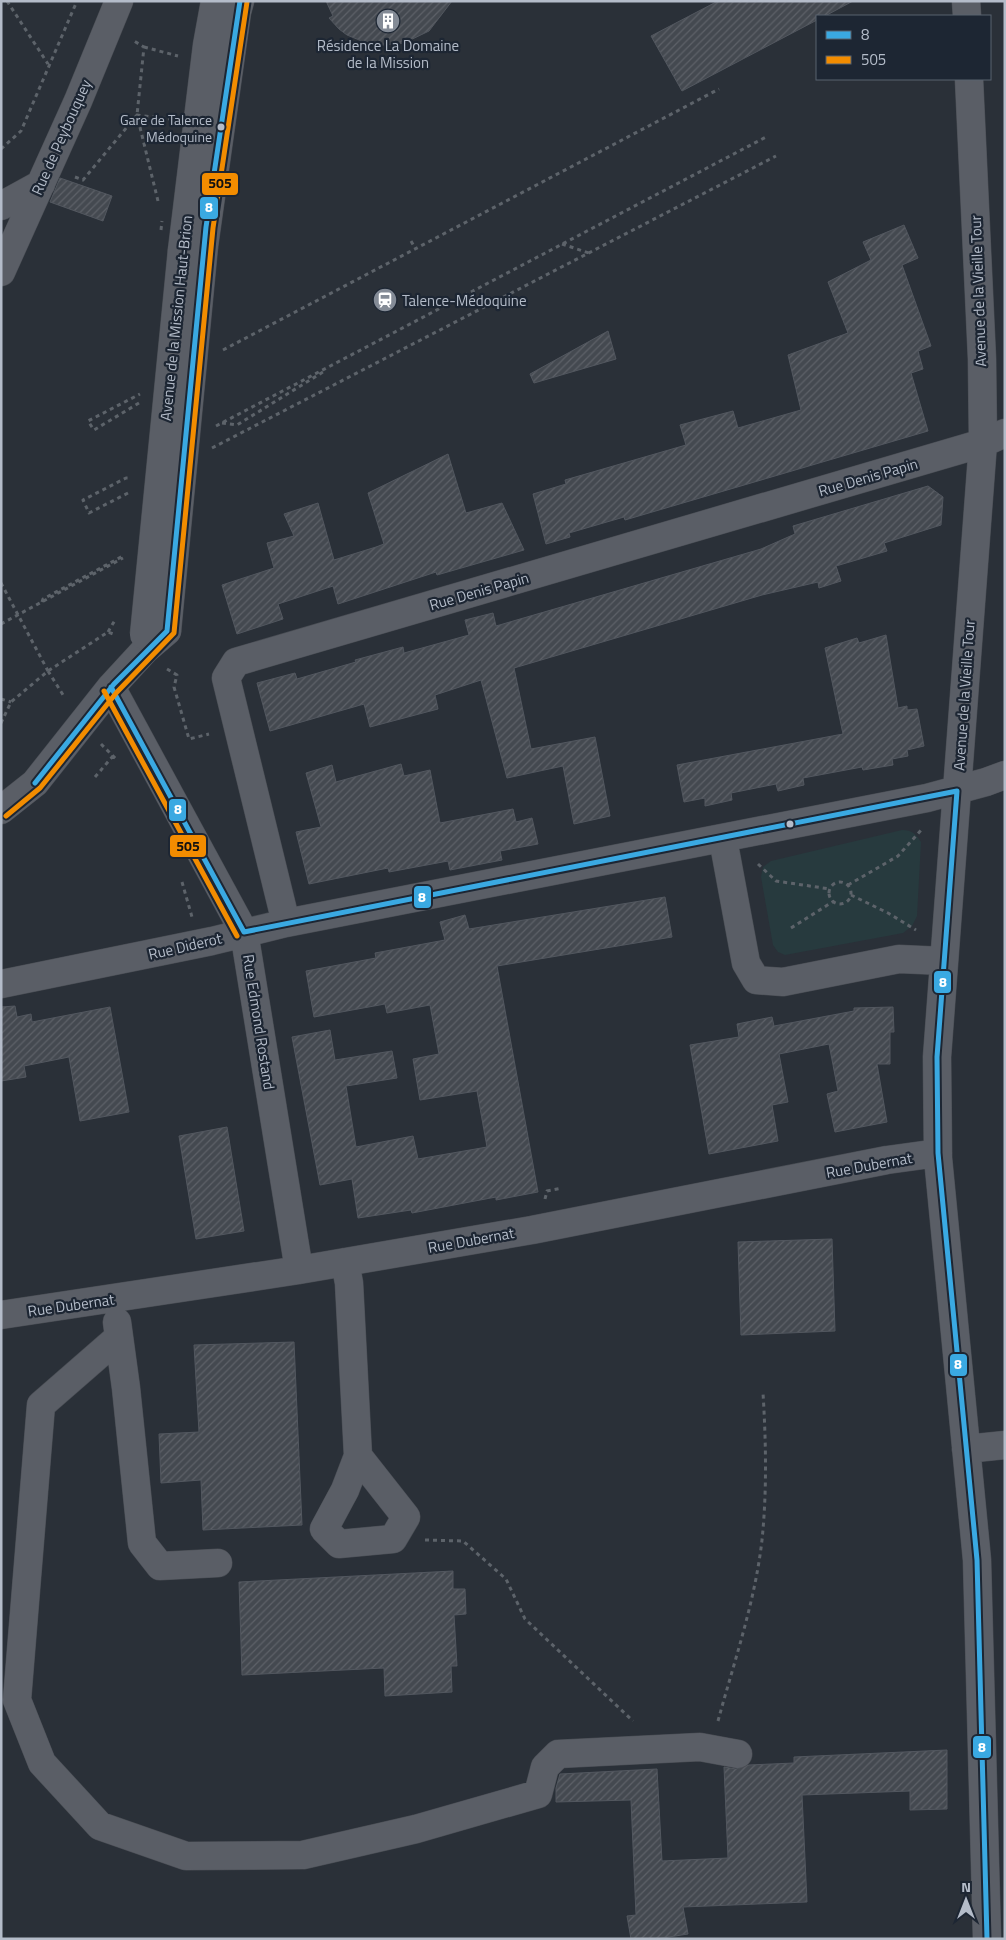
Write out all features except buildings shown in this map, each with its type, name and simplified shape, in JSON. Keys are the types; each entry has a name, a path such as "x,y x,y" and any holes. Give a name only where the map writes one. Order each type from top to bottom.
{"street":[{"name":"Avenue de la Mission Haut-Brion","path":"1,810 35,783 111,687 152,639 193,248 206,45 215,1"},
{"name":"Avenue de la Mission Haut-Brion","path":"193,248 240,1"},
{"path":"966,1 967,15"},
{"name":"Rue de Peybouquey","path":"1,272 78,101 113,13"},
{"name":"Avenue de la Vieille Tour","path":"969,80 977,275 994,438 957,791 937,1057 938,1153 977,1560 995,1895 987,1939"},
{"path":"1,206 45,175"},
{"name":"Rue Denis Papin","path":"286,923 226,678 236,662 994,438"},
{"name":"Rue Edmond Rostand","path":"111,687 244,932 299,1270"},
{"name":"Rue Diderot","path":"1,984 286,923 723,839 957,791 1005,775"},
{"path":"723,839 746,963 756,980 783,982 899,959 944,961"},
{"name":"Rue Dubernat","path":"1,1315 299,1270 532,1230 888,1160 938,1153"},
{"path":"345,1262 349,1283 358,1456 345,1490 324,1529 339,1544 393,1539 406,1516 358,1456"},
{"path":"113,1298 142,1543 160,1566 218,1563"},
{"path":"119,1337 41,1405 17,1700 42,1763 100,1826 186,1856 303,1855 416,1830 538,1794 546,1767 558,1754 700,1747 727,1752"},
{"path":"966,1448 1005,1445"}],"path":[{"path":"7,1 48,65"},
{"path":"1,150 22,131 76,1"},
{"path":"113,13 144,47 137,115 158,202"},
{"path":"221,351 719,89"},
{"path":"137,115 171,119"},
{"path":"45,175 83,180 137,115"},
{"path":"213,427 766,137"},
{"path":"206,451 776,156"},
{"path":"160,212 162,221"},
{"path":"411,241 415,248"},
{"path":"562,244 589,253"},
{"path":"221,423 237,425 346,357"},
{"path":"141,393 88,421 94,430 144,400"},
{"path":"237,425 241,433"},
{"path":"134,491 89,513 83,500 126,478 140,478"},
{"path":"1,624 128,555"},
{"path":"42,602 43,599 118,557"},
{"path":"1,583 48,671 81,724 120,763"},
{"path":"1,723 12,702 48,671"},
{"path":"1,699 12,702"},
{"path":"95,777 113,756"},
{"path":"851,895 844,903 834,901 830,896 830,889 838,882 848,885 898,856 923,827"},
{"path":"723,839 763,867 776,880 830,889"},
{"path":"181,879 199,943"},
{"path":"848,885 851,895 912,926 944,961"},
{"path":"791,928 834,901"},
{"path":"727,1752 717,1723 752,1596 762,1542 767,1463 763,1393"},
{"path":"393,1539 463,1541 506,1579 525,1619 636,1724 641,1750"}],"green space":[{"path":"902,830 913,833 921,842 917,916 912,926 903,933 785,955 778,952 773,945 761,877 763,867 771,861"}],"transit line":[{"name":"8","path":"35,783 114,684 167,631 206,227 240,1"},
{"name":"505","path":"6,816 40,788 117,692 174,633 213,228 247,2"},
{"name":"8","path":"111,687 244,932"},
{"name":"505","path":"104,691 237,936"},
{"name":"8","path":"957,791 937,1057 938,1153 977,1560 987,1939"},
{"name":"8","path":"244,932 957,791"}],"place":[{"name":"Résidence La Domaine de la Mission","path":"388,21"},
{"name":"Gare de Talence Médoquine","path":"221,127"},
{"name":"Talence-Médoquine","path":"385,300"}]}
